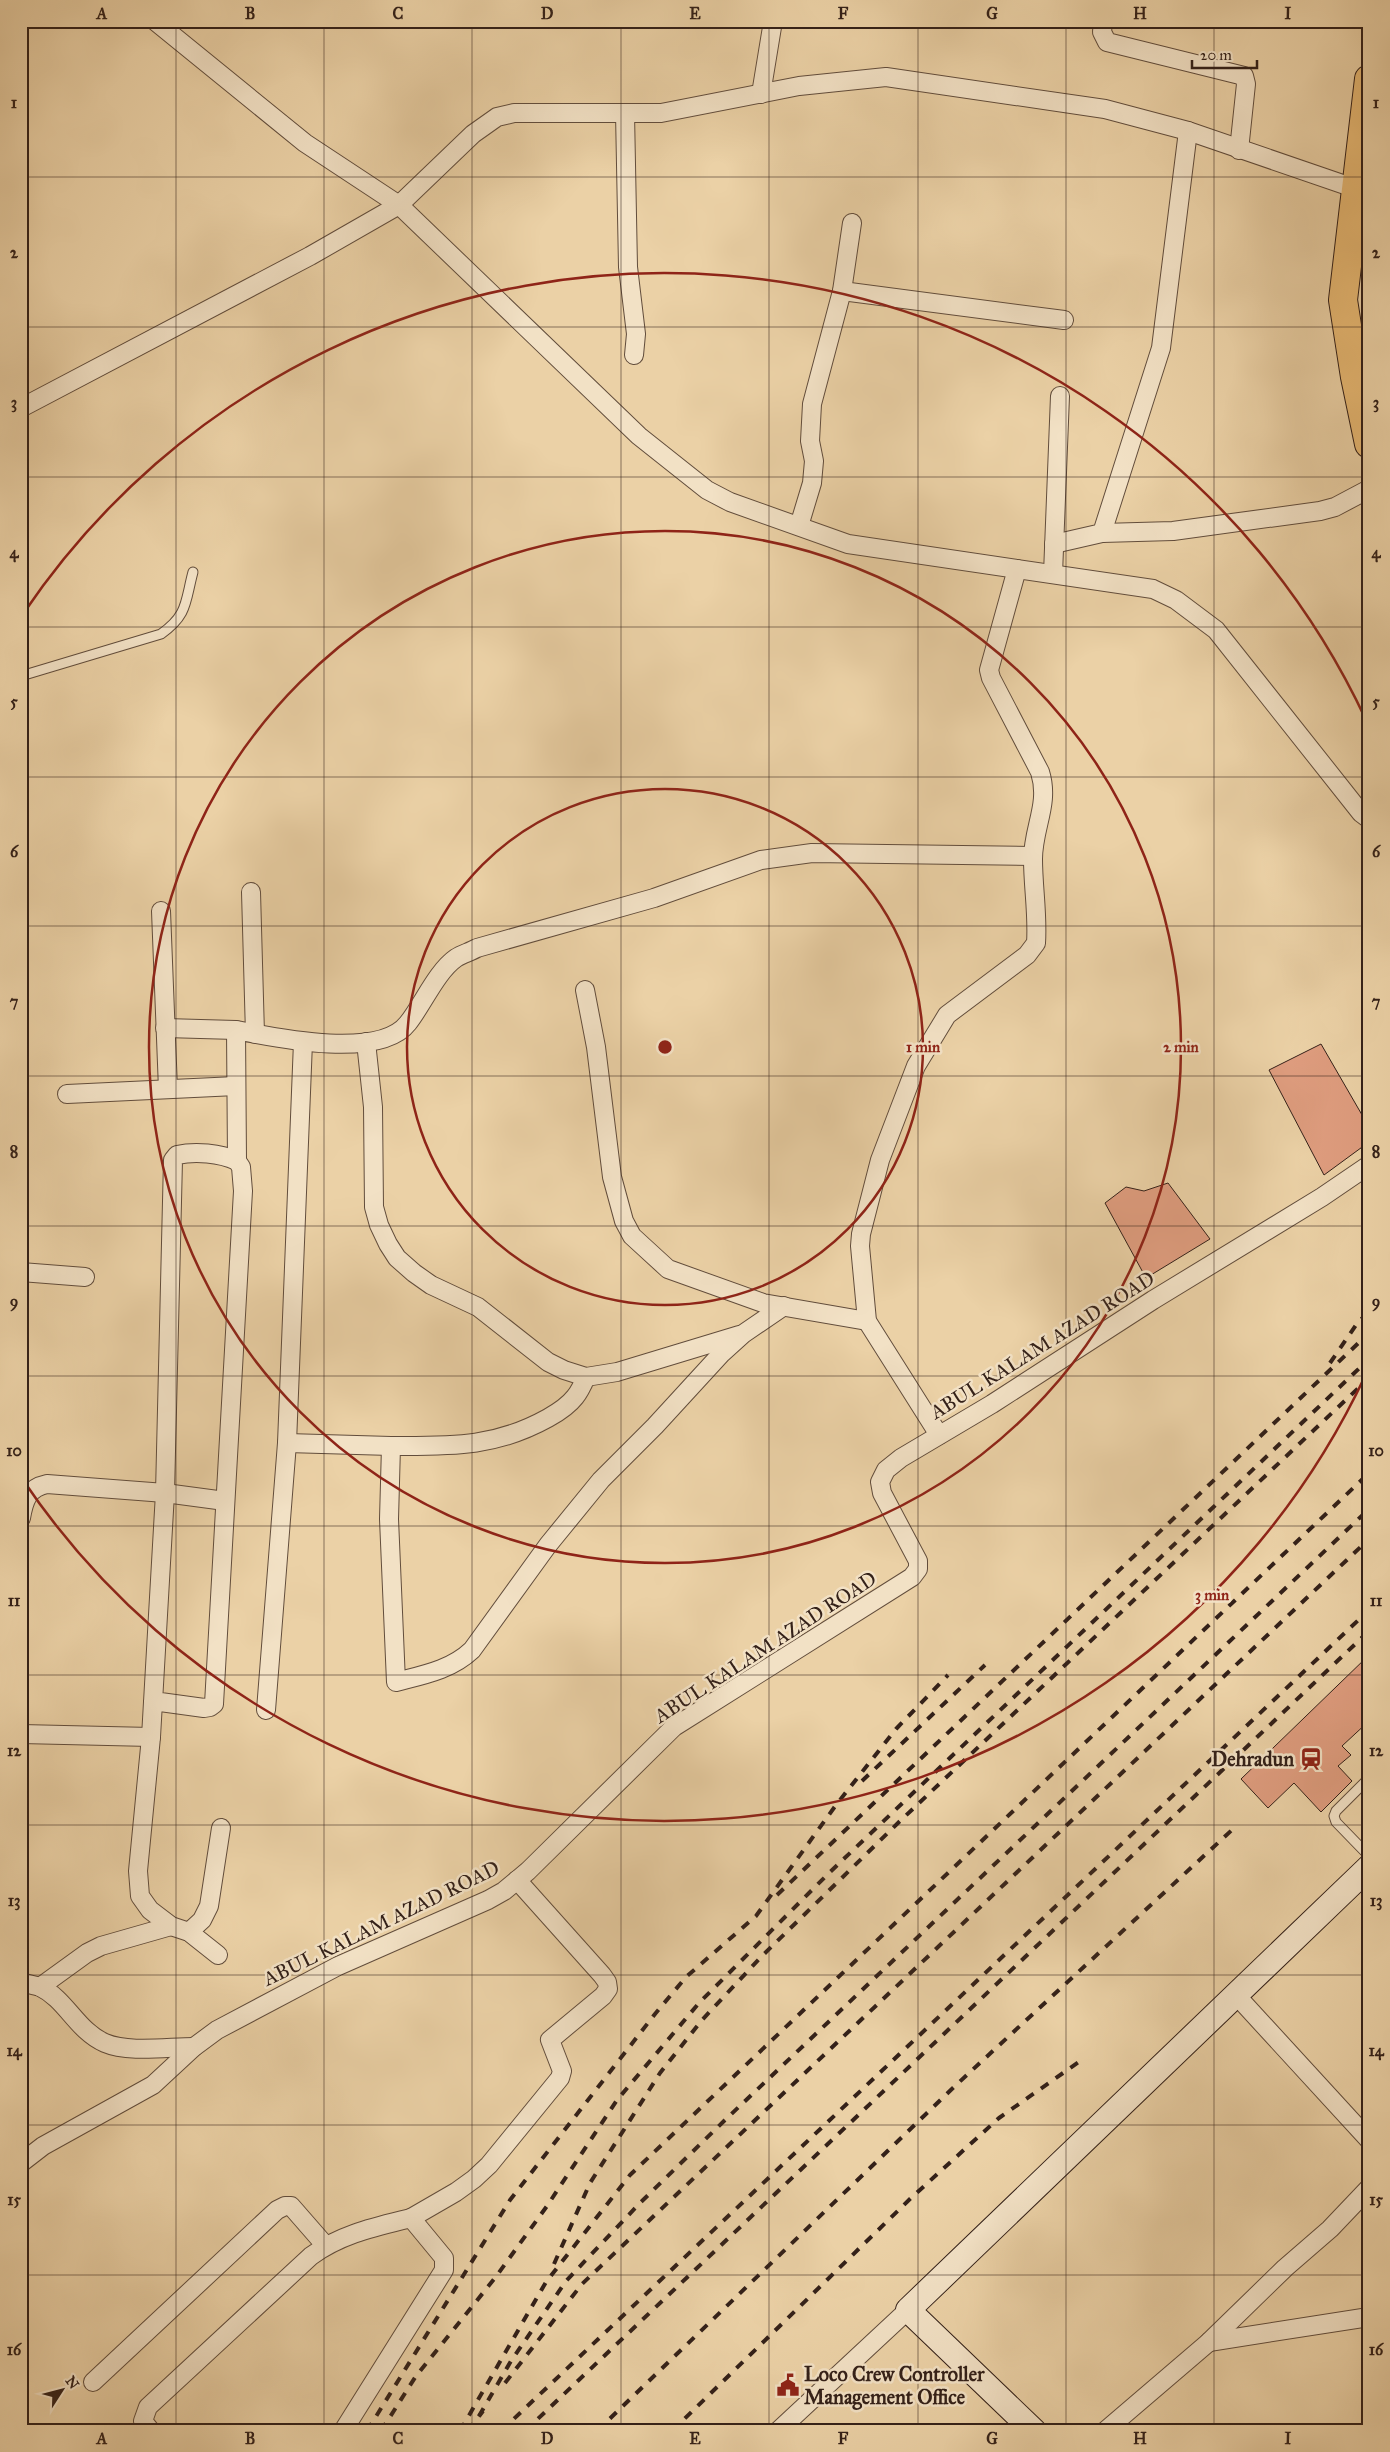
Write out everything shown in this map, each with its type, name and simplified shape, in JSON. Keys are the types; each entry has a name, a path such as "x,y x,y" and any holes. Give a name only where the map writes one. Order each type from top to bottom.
{"main road":[{"path":"1369,79 1354,188 1342,300 1354,377 1369,444"}],"street":[{"path":"154,21 305,143 399,205 639,436 707,490 730,502 848,544 1154,589 1176,600 1216,630 1362,813 1369,819"},
{"path":"761,94 773,21"},
{"path":"1103,21 1102,32 1107,42 1244,76 1246,84 1240,150"},
{"path":"21,408 310,256 399,205 473,134 497,117 514,113 661,113 799,86 886,77 1105,108 1188,131 1354,188"},
{"path":"624,113 628,180 628,267 636,334 634,355"},
{"path":"1102,533 1161,348 1188,131"},
{"path":"799,526 812,476 812,404 842,291 852,222"},
{"path":"842,291 1064,320"},
{"path":"1053,574 1060,396"},
{"path":"1054,544 1102,533 1173,531 1320,511 1335,506 1369,489"},
{"path":"939,1435 867,1320 860,1246 880,1160 916,1066 947,1015 1027,955 1036,943 1033,856 1044,796 1044,784 1040,772 988,670 1017,569"},
{"path":"166,1028 236,1030 303,1042 366,1042 390,1037 402,1030 444,970 455,959 477,948 654,898 761,860 812,854 1033,856"},
{"path":"251,892 255,1034"},
{"path":"161,911 168,1089"},
{"path":"585,990 596,1047 612,1177 624,1221 632,1236 668,1269 763,1303 867,1320"},
{"path":"153,1701 204,1708 210,1708 214,1704 242,1248 243,1177 237,1161 236,1030"},
{"path":"266,1710 287,1443 303,1042"},
{"path":"366,1042 373,1107 374,1207 379,1225 397,1258 431,1285 478,1307 548,1362 564,1370 586,1377 617,1372 743,1334"},
{"path":"68,1094 236,1086"},
{"path":"218,1955 189,1932 171,1926 150,1910 140,1896 138,1871 151,1737 165,1493 173,1160 177,1154 183,1153 216,1155 237,1161"},
{"name":"ABUL KALAM AZAD ROAD","path":"21,2163 44,2146 153,2085 194,2046 217,2030 304,1982 488,1900 504,1891 674,1727 912,1577 918,1570 918,1561 882,1493 880,1482 886,1470 901,1458 1153,1300 1322,1197 1369,1165"},
{"path":"21,1272 85,1277"},
{"path":"390,1446 389,1520 396,1682 439,1670 460,1661 472,1650 548,1545 601,1480 655,1426 704,1370 743,1334 784,1306"},
{"path":"287,1443 463,1446 486,1442 508,1436 558,1412 575,1398 586,1377"},
{"path":"21,1518 28,1493 36,1486 47,1484 165,1493 225,1501"},
{"path":"21,1734 151,1737"},
{"path":"189,1932 202,1920 209,1906 221,1828"},
{"path":"778,2431 908,2310 1369,1867"},
{"path":"151,2431 143,2421 148,2407 311,2256 325,2245 356,2231 411,2218 456,2192 489,2165 560,2078 562,2071 550,2040 604,1996 608,1990 607,1982 517,1880"},
{"path":"40,1987 87,1953 101,1946 171,1926"},
{"path":"21,1982 40,1987 54,1996 73,2019 90,2034 104,2042 120,2047 194,2046"},
{"path":"1236,1995 1369,2140"},
{"path":"1105,2431 1209,2342 1285,2268 1330,2228 1369,2188"},
{"path":"94,2382 277,2210 285,2206 291,2206 325,2245"},
{"path":"343,2431 444,2270 444,2258 411,2218"},
{"path":"908,2310 1034,2431"},
{"path":"1209,2342 1369,2317"}],"lane":[{"path":"21,676 161,634 175,624 182,616 192,572"},
{"path":"1369,1778 1336,1810 1334,1816 1336,1822 1369,1856"}],"building":[{"path":"1321,1044 1369,1127 1369,1142 1324,1175 1269,1070"},
{"path":"1168,1183 1210,1239 1146,1278 1105,1203 1126,1187 1144,1191"},
{"path":"1369,1655 1369,1721 1342,1746 1351,1755 1338,1766 1352,1781 1321,1812 1294,1783 1268,1808 1241,1779"}],"railway":[{"path":"1330,1363 1356,1325 1369,1311"},
{"path":"777,1895 1369,1333"},
{"path":"381,2431 416,2376 495,2278 547,2206 617,2100 699,2003 829,1873 1369,1359"},
{"path":"554,2264 590,2183 660,2073 702,2020 762,1956 899,1822 1369,1378"},
{"path":"460,2431 546,2282 630,2175 1369,1473"},
{"path":"479,2416 511,2361 566,2281 640,2203 1369,1509"},
{"path":"505,2383 582,2284 1369,1539"},
{"path":"501,2431 1369,1610"},
{"path":"525,2431 1369,1631"},
{"path":"862,1781 985,1665"},
{"path":"367,2431 510,2200 655,2014 686,1977 756,1916 836,1805 896,1729 948,1675"},
{"path":"597,2431 955,2086 1233,1829"},
{"path":"672,2431 911,2198 999,2118 1083,2059"},
{"path":"468,2431 483,2411"}],"place":[{"name":"Dehradun","path":"1311,1759"},
{"name":"Loco Crew Controller Management Office","path":"788,2385"}]}
